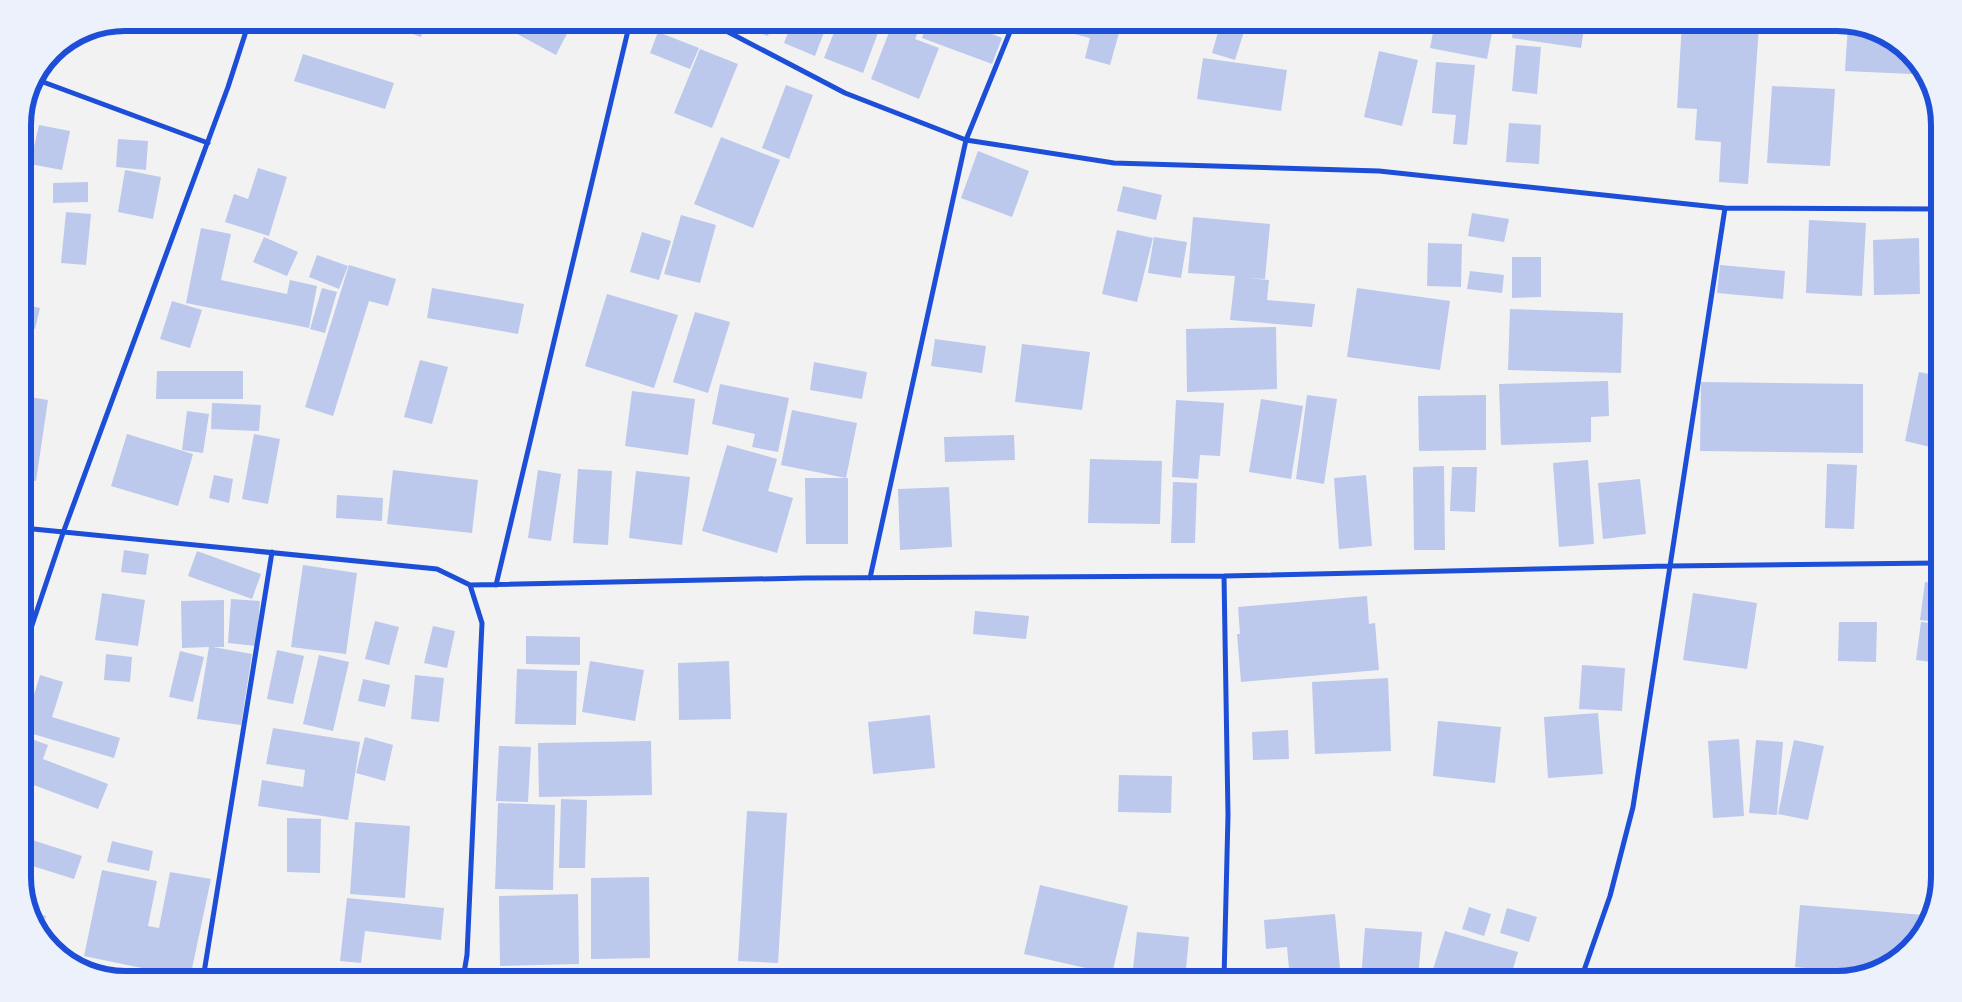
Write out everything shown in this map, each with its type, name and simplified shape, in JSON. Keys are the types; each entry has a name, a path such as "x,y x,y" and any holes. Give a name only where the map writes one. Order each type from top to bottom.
{"street":[{"path":"31,628 63,533 208,143 247,31"},
{"path":"496,585 628,31"},
{"path":"725,31 845,93 966,140 1114,163 1380,171 1725,208 1931,209"},
{"path":"870,578 966,140 1010,31"},
{"path":"42,82 208,143"},
{"path":"1584,971 1610,896 1633,807 1725,208"},
{"path":"31,529 437,569 470,585 870,578 1224,576 1669,566 1931,563"},
{"path":"204,971 272,552"},
{"path":"1224,576 1228,815 1224,971"},
{"path":"465,971 482,623 470,585"}],"building":[{"path":"404,31 423,31 421,37"},
{"path":"512,31 568,31 556,55"},
{"path":"754,31 770,31 768,36"},
{"path":"789,31 825,31 815,56 784,43"},
{"path":"834,31 879,31 863,73 824,58"},
{"path":"890,31 918,31 915,39 939,48 919,99 871,79"},
{"path":"925,31 984,31 1002,38 992,64 922,38"},
{"path":"1062,31 1119,31 1110,65 1085,58 1090,38"},
{"path":"1218,31 1244,31 1235,60 1212,53"},
{"path":"1433,31 1492,31 1487,59 1430,48"},
{"path":"1513,31 1584,31 1581,48 1512,38"},
{"path":"1681,31 1759,31 1748,184 1719,182 1721,142 1695,140 1697,109 1677,108"},
{"path":"658,32 699,48 690,69 650,53"},
{"path":"1848,32 1867,36 1889,47 1912,70 1912,74 1845,71"},
{"path":"1516,45 1541,47 1537,94 1512,91"},
{"path":"700,49 738,64 712,128 674,113"},
{"path":"1379,51 1418,60 1402,126 1364,117"},
{"path":"303,54 394,83 385,109 294,81"},
{"path":"1203,58 1287,70 1281,111 1197,99"},
{"path":"1436,62 1475,65 1467,145 1453,144 1456,115 1432,113"},
{"path":"786,85 813,95 789,159 762,148"},
{"path":"1772,86 1835,89 1830,166 1767,163"},
{"path":"1509,123 1541,125 1539,164 1506,162"},
{"path":"39,125 70,131 62,170 31,164"},
{"path":"721,137 780,160 753,228 694,204"},
{"path":"118,139 148,141 146,170 116,167"},
{"path":"978,151 1029,171 1012,217 961,198"},
{"path":"258,168 287,177 269,236 225,222 234,194 248,199"},
{"path":"125,170 161,177 153,219 118,212"},
{"path":"88,182 88,202 53,203 53,183"},
{"path":"1123,186 1162,195 1156,220 1117,211"},
{"path":"66,212 91,214 86,265 61,263"},
{"path":"1472,213 1509,219 1504,242 1468,236"},
{"path":"681,215 716,225 700,283 664,274"},
{"path":"1193,217 1270,224 1265,279 1247,278 1269,280 1267,300 1315,304 1312,327 1230,320 1235,276 1188,273"},
{"path":"1809,220 1866,223 1862,296 1806,293"},
{"path":"201,228 231,234 221,280 287,294 290,280 317,286 309,328 186,303"},
{"path":"1117,230 1153,238 1137,302 1102,294"},
{"path":"642,232 671,241 659,280 630,272"},
{"path":"264,237 298,252 287,276 253,262"},
{"path":"1154,237 1187,242 1181,278 1148,273"},
{"path":"1919,238 1920,294 1874,295 1873,240"},
{"path":"1428,243 1462,244 1461,287 1427,286"},
{"path":"317,255 348,266 339,289 309,277"},
{"path":"1512,257 1541,257 1541,297 1512,298"},
{"path":"349,265 396,279 388,306 369,301 333,416 305,407"},
{"path":"1720,265 1785,271 1783,299 1717,293"},
{"path":"1470,271 1504,275 1502,293 1467,289"},
{"path":"322,288 337,292 325,333 310,329"},
{"path":"432,288 524,304 518,334 427,318"},
{"path":"1357,288 1450,301 1440,370 1347,357"},
{"path":"607,294 678,315 654,388 585,366"},
{"path":"172,301 202,310 190,348 160,339"},
{"path":"31,306 40,308 35,329 31,328"},
{"path":"1510,309 1623,313 1621,373 1508,370"},
{"path":"695,312 730,322 708,393 673,382"},
{"path":"1276,327 1277,389 1187,392 1186,329"},
{"path":"935,339 986,346 982,373 931,366"},
{"path":"1022,344 1090,352 1082,410 1015,402"},
{"path":"420,360 448,367 432,424 404,417"},
{"path":"814,362 867,372 862,399 810,390"},
{"path":"157,371 243,371 243,399 156,399"},
{"path":"1919,372 1931,374 1931,447 1905,441"},
{"path":"1608,381 1609,416 1591,417 1591,442 1501,445 1499,384"},
{"path":"1701,382 1863,384 1863,453 1700,451"},
{"path":"720,384 789,398 778,452 752,447 755,434 712,424"},
{"path":"632,391 695,399 688,455 625,446"},
{"path":"1307,395 1337,399 1324,484 1296,479"},
{"path":"1486,395 1486,450 1419,451 1418,396"},
{"path":"31,397 48,400 36,481 31,480"},
{"path":"1261,399 1303,406 1291,479 1249,472"},
{"path":"1176,400 1224,403 1220,456 1200,455 1198,479 1172,477"},
{"path":"212,403 261,405 259,431 211,429"},
{"path":"792,410 857,423 846,478 781,465"},
{"path":"187,411 209,414 203,453 182,450"},
{"path":"127,434 193,454 178,506 111,486"},
{"path":"254,434 280,439 268,504 242,499"},
{"path":"1014,435 1015,460 945,462 944,437"},
{"path":"727,445 777,459 768,491 793,498 777,553 702,531"},
{"path":"1090,459 1162,461 1160,524 1088,523"},
{"path":"1588,460 1594,544 1559,547 1553,463"},
{"path":"1827,464 1857,465 1854,529 1825,528"},
{"path":"1444,466 1445,550 1414,550 1413,467"},
{"path":"1452,467 1477,467 1475,512 1450,511"},
{"path":"578,469 612,471 608,545 573,543"},
{"path":"393,470 478,480 472,533 387,524"},
{"path":"538,470 561,474 551,541 528,538"},
{"path":"636,471 690,477 682,545 629,538"},
{"path":"214,475 233,479 229,503 209,498"},
{"path":"1366,475 1372,546 1339,549 1334,478"},
{"path":"805,478 848,478 848,544 806,544"},
{"path":"1640,479 1646,534 1603,539 1598,483"},
{"path":"1173,482 1197,483 1195,543 1171,543"},
{"path":"949,487 952,547 900,550 898,489"},
{"path":"337,495 383,498 382,521 336,518"},
{"path":"124,550 149,554 146,575 121,572"},
{"path":"197,551 261,574 252,599 188,576"},
{"path":"303,565 357,573 346,654 291,647"},
{"path":"1925,582 1931,583 1931,621 1920,620"},
{"path":"102,593 145,600 138,646 95,640"},
{"path":"1693,593 1757,603 1747,669 1683,660"},
{"path":"1367,596 1369,624 1375,623 1379,670 1241,682 1237,634 1240,634 1238,607"},
{"path":"231,599 260,601 256,646 228,643"},
{"path":"224,600 224,647 213,647 252,654 241,725 197,719 209,647 182,648 181,601"},
{"path":"975,611 1029,616 1026,639 973,634"},
{"path":"375,621 399,627 389,665 365,659"},
{"path":"1839,622 1877,622 1876,662 1838,661"},
{"path":"1921,622 1931,623 1931,662 1916,660"},
{"path":"433,626 455,631 447,668 424,663"},
{"path":"526,636 580,637 580,665 526,664"},
{"path":"277,650 304,656 293,704 267,699"},
{"path":"180,651 204,657 193,702 169,697"},
{"path":"106,654 132,657 130,682 104,680"},
{"path":"319,655 349,662 333,731 303,724"},
{"path":"590,661 644,670 635,721 582,712"},
{"path":"729,661 731,719 679,720 678,663"},
{"path":"1582,665 1625,668 1622,711 1579,709"},
{"path":"517,669 577,671 576,725 515,724"},
{"path":"40,675 63,682 52,717 120,738 114,758 31,733 31,705"},
{"path":"415,675 444,678 439,722 411,719"},
{"path":"1388,678 1391,751 1315,754 1312,682"},
{"path":"363,679 390,685 385,707 358,701"},
{"path":"1598,713 1603,774 1548,778 1544,717"},
{"path":"930,715 935,768 873,774 868,722"},
{"path":"1438,721 1501,727 1495,783 1433,776"},
{"path":"273,728 360,742 348,820 258,806 262,780 303,787 305,770 266,764"},
{"path":"1288,730 1289,759 1253,760 1252,732"},
{"path":"365,737 393,745 385,781 356,773"},
{"path":"31,739 48,745 43,759 108,784 98,809 31,784"},
{"path":"1739,739 1744,816 1713,818 1708,741"},
{"path":"1756,740 1783,742 1777,815 1749,813"},
{"path":"1794,740 1824,746 1808,820 1778,814"},
{"path":"651,741 652,795 539,797 538,743"},
{"path":"499,746 531,747 528,802 496,801"},
{"path":"1119,775 1172,776 1171,813 1118,812"},
{"path":"561,799 587,800 585,868 559,868"},
{"path":"498,803 555,805 553,890 495,889"},
{"path":"747,811 787,813 778,963 738,961"},
{"path":"287,818 321,819 320,873 287,872"},
{"path":"355,822 410,826 405,898 350,894"},
{"path":"31,840 82,856 74,879 31,866"},
{"path":"112,841 153,851 149,871 107,862"},
{"path":"102,870 157,881 148,926 159,928 170,872 211,879 191,971 156,971 84,956"},
{"path":"649,877 650,958 591,959 591,878"},
{"path":"1040,885 1128,906 1113,971 1099,971 1024,954"},
{"path":"578,894 579,964 500,966 499,896"},
{"path":"347,898 444,908 441,940 365,931 361,963 340,961"},
{"path":"1800,905 1923,915 1915,929 1903,943 1873,964 1861,968 1838,971 1795,967"},
{"path":"1469,907 1491,914 1484,936 1462,929"},
{"path":"1507,908 1537,917 1529,942 1500,933"},
{"path":"39,914 46,916 44,924"},
{"path":"1335,914 1340,971 1289,971 1287,947 1266,949 1264,920"},
{"path":"1365,928 1422,932 1419,971 1362,971"},
{"path":"1445,931 1518,952 1512,971 1432,971"},
{"path":"1137,932 1189,937 1186,971 1133,971"}]}
